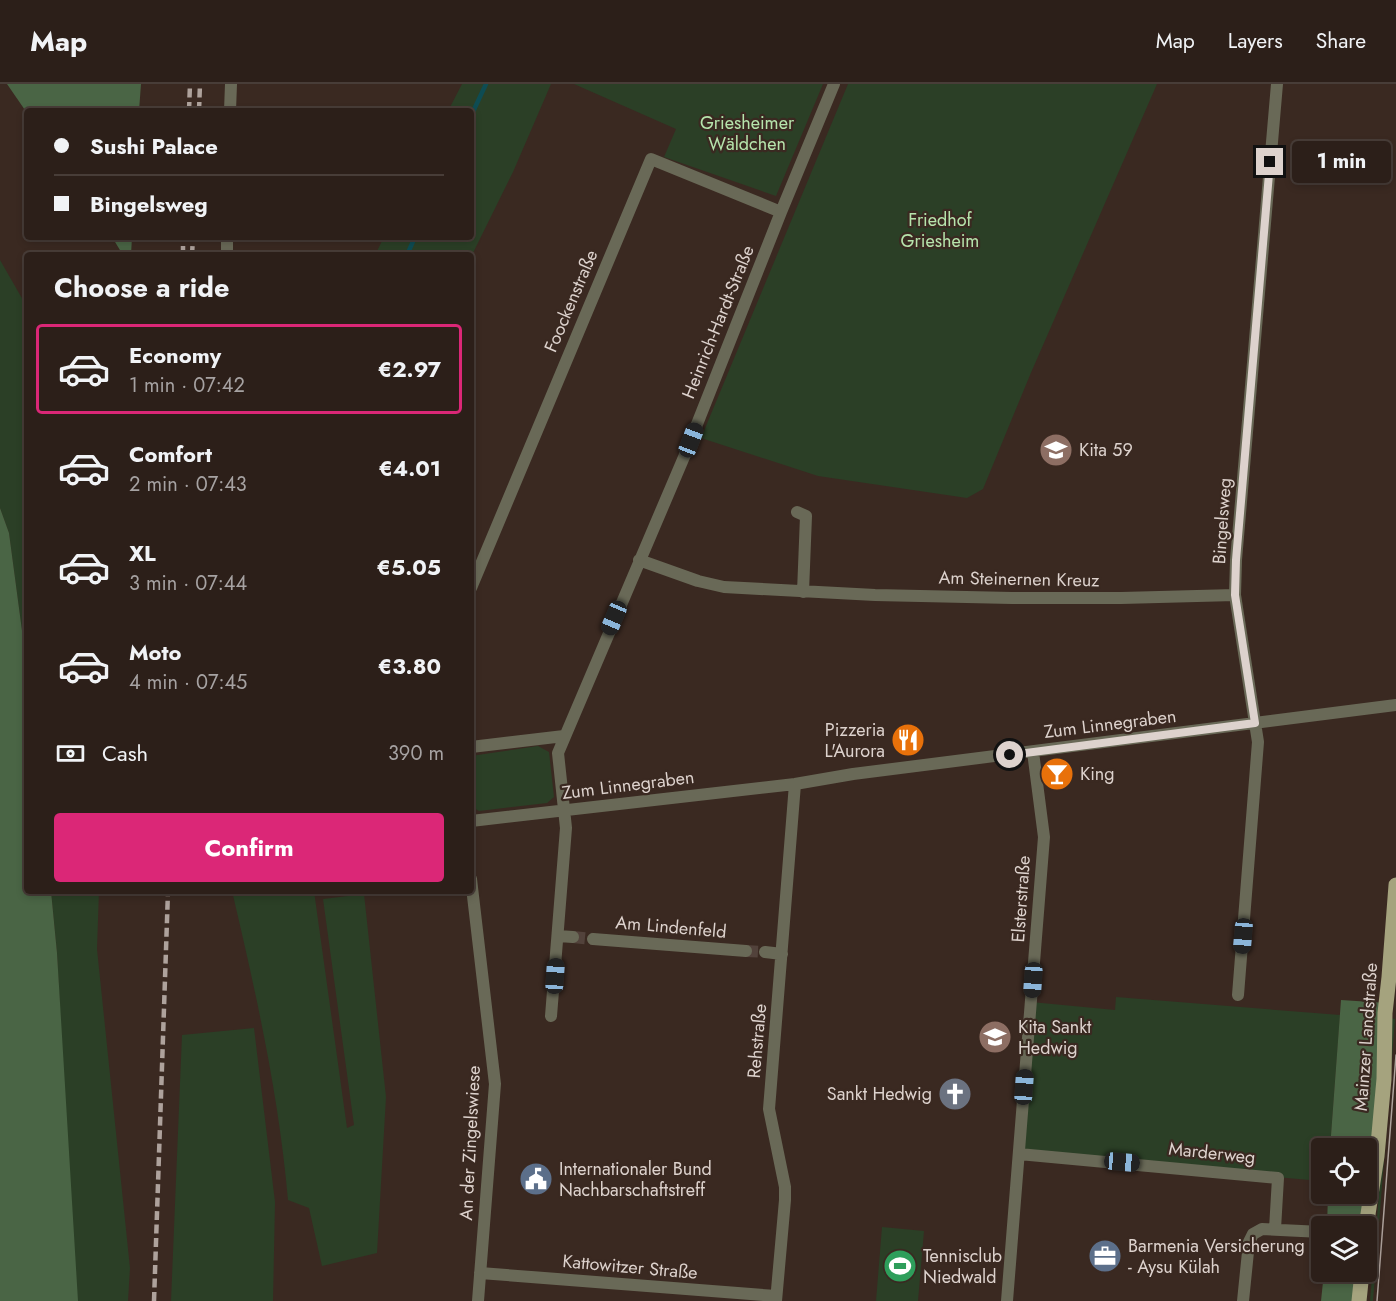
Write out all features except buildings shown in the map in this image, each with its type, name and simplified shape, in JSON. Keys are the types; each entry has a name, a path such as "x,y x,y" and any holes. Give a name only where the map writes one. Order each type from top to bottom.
{"main road":[{"name":"Mainzer Landstraße","path":"1368,1216 1377,1156 1383,1079 1384,1013 1389,985 1396,885"},
{"path":"1359,1301 1361,1282"}],"street":[{"path":"230,108 231,84"},
{"name":"Heinrich-Hardt-Straße","path":"564,810 558,753 564,736 684,457 834,84"},
{"name":"Bingelsweg","path":"1238,995 1258,742 1235,595 1236,560 1276,84"},
{"name":"Foockenstraße","path":"474,581 651,159 781,212"},
{"path":"797,512 806,516 803,592"},
{"name":"Am Steinernen Kreuz","path":"639,560 698,581 724,587 803,592 1024,598 1235,595"},
{"name":"Zum Linnegraben","path":"474,821 795,784 853,774 1396,705"},
{"path":"474,747 564,736"},
{"name":"Elsterstraße","path":"1007,1301 1044,837 1033,752"},
{"name":"Rehstraße","path":"776,1299 785,1200 770,1108 795,784"},
{"path":"551,1016 566,828 564,810"},
{"name":"An der Zingelswiese","path":"473,894 495,1084 478,1301"},
{"path":"558,936 573,937"},
{"name":"Am Lindenfeld","path":"593,939 746,951"},
{"path":"765,952 782,954"},
{"name":"Marderweg","path":"1019,1154 1278,1178 1275,1229"},
{"path":"1243,1301 1249,1242 1253,1234 1262,1229 1311,1231"},
{"name":"Kattowitzer Straße","path":"480,1273 776,1299"}],"green space":[{"path":"7,84 141,84 139,108 24,109"},
{"path":"462,84 551,84 513,172 473,252 376,252 382,240 474,240 474,108 450,108"},
{"name":"Griesheimer Wäldchen","path":"574,84 823,84 776,196 664,157 676,129"},
{"name":"Friedhof Griesheim","path":"848,84 1157,84 1030,375 983,489 967,498 818,476 701,438"},
{"path":"114,240 132,240 131,252 121,252"},
{"path":"0,260 24,302 24,646 9,533 0,508"},
{"path":"0,508 9,533 24,646 24,894 51,894 57,953 78,1301 0,1301"},
{"path":"538,746 549,752 554,797 547,803 479,811 474,808 474,756"},
{"path":"51,894 99,894 97,949 130,1268 128,1301 75,1301 57,953"},
{"path":"233,894 314,894 347,1128 354,1125 323,899 364,894 386,1097 377,1253 322,1266 309,1208 288,1200 273,1083"},
{"path":"1116,997 1340,1015 1331,1138 1311,1138 1311,1180 1019,1154 1031,1002 1115,1010"},
{"path":"1341,1000 1387,1003 1374,1138 1331,1138"},
{"path":"1390,1018 1395,1019 1377,1250 1377,1217"},
{"path":"254,1028 275,1202 273,1301 171,1301 182,1035"},
{"path":"1328,1204 1368,1204 1367,1216 1327,1216"},
{"name":"Tennisclub Niedwald","path":"882,1227 924,1231 918,1301 876,1301"},
{"path":"1323,1282 1360,1282 1359,1301 1321,1301"},
{"path":"1372,1282 1374,1282 1373,1301 1370,1301"}],"waterway":[{"path":"474,110 486,84"},
{"path":"408,252 414,240"}],"tunnel":[{"path":"573,937 593,939"},
{"path":"746,951 765,952"}],"tram line":[{"path":"1377,1301 1396,1055"}],"railway":[{"path":"189,108 190,84"},
{"path":"199,108 200,84"},
{"path":"183,240 183,252"},
{"path":"192,252 193,240"},
{"path":"154,1301 168,894"}],"place":[{"name":"Kita 59","path":"1056,450"},
{"name":"Pizzeria L'Aurora","path":"908,740"},
{"name":"King","path":"1057,774"},
{"name":"Kita Sankt Hedwig","path":"995,1037"},
{"name":"Sankt Hedwig","path":"955,1094"},
{"name":"Internationaler Bund Nachbarschaftstreff","path":"536,1179"},
{"name":"Barmenia Versicherung - Aysu Külah","path":"1105,1256"},
{"name":"Tennisclub Niedwald","path":"900,1266"}],"route":[{"path":"1010,755 1255,723 1235,595 1236,560 1270,162"}]}
